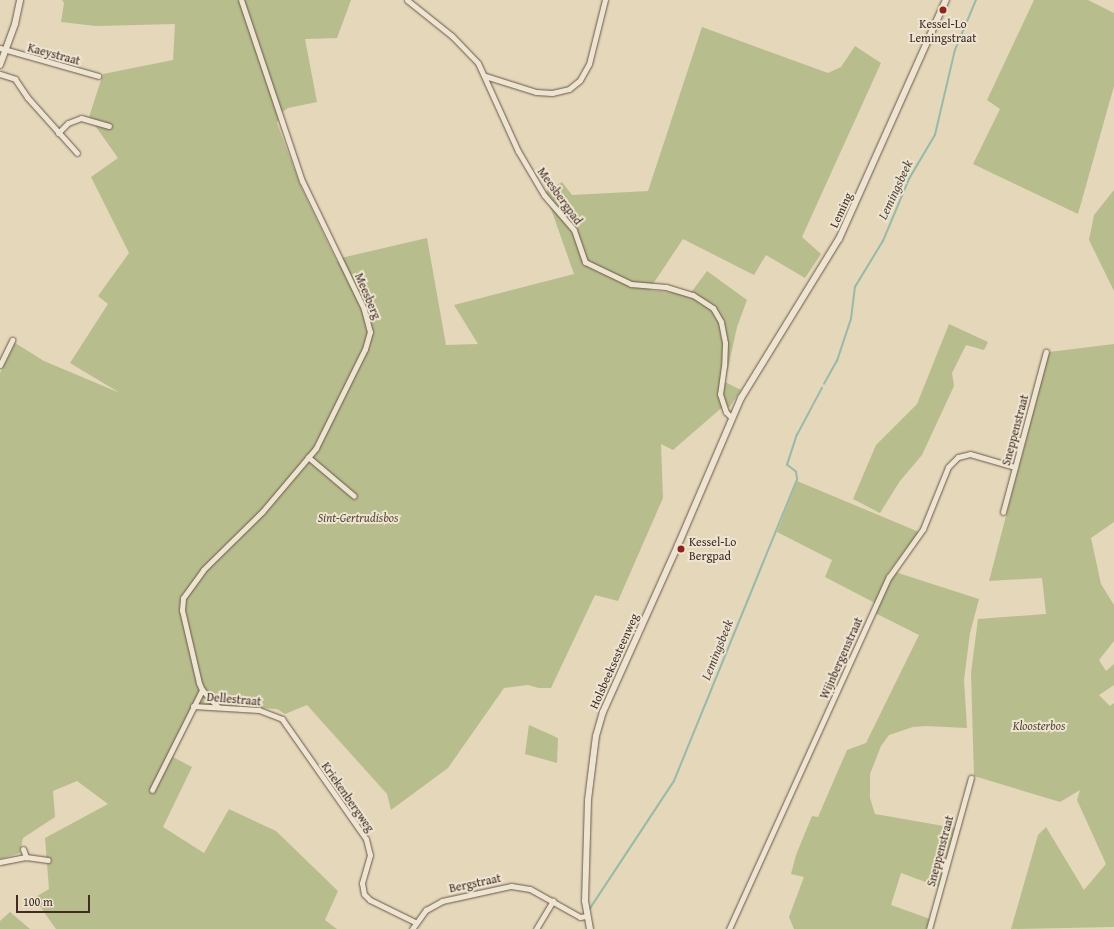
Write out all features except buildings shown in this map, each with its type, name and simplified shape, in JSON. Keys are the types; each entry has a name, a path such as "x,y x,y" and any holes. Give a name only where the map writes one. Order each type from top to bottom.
{"street":[{"path":"0,65 3,49 20,0"},
{"name":"Meesberg","path":"202,690 192,657 182,604 187,590 203,570 262,512 321,440 365,349 370,332 370,324 302,180 241,0"},
{"name":"Meesbergpad","path":"407,0 466,48 485,76 496,106 518,151 549,202 574,230 581,258 593,268 631,284 666,287 699,298 713,308 721,322 725,343 724,366 720,394 726,412 732,418"},
{"path":"485,76 536,92 552,93 569,89 580,80 589,64 605,0"},
{"name":"Leming","path":"732,418 776,339 839,239 946,0"},
{"name":"Kaeystraat","path":"3,49 98,76"},
{"path":"0,74 15,79 58,133 77,153"},
{"path":"58,133 68,123 81,118 109,126"},
{"path":"0,364 12,340"},
{"name":"Sneppenstraat","path":"1003,512 1046,352"},
{"name":"Holsbeeksesteenweg","path":"590,929 586,916 588,800 599,724 732,418"},
{"name":"Wijnbergenstraat","path":"729,929 889,577 923,529 948,467 958,456 970,454 1015,467"},
{"path":"308,457 354,496"},
{"path":"202,690 218,707"},
{"name":"Dellestraat","path":"152,790 202,690"},
{"name":"Dellestraat","path":"193,706 218,707 272,713 282,719 289,730"},
{"name":"Kriekenbergweg","path":"289,730 366,839 370,855 362,883 364,894 370,900 415,922"},
{"name":"Sneppenstraat","path":"929,929 971,778"},
{"path":"23,849 26,857"},
{"path":"0,862 26,857 48,860"},
{"name":"Bergstraat","path":"412,929 415,922 426,910 442,901 492,889 520,887 553,901 580,917 586,916"},
{"path":"536,929 553,901"}],"green space":[{"name":"Sint-Gertrudisbos","path":"62,0 351,0 337,38 305,39 317,102 288,108 281,113 277,123 301,187 337,262 341,258 427,238 446,345 478,344 454,305 574,274 545,192 562,182 572,195 648,191 702,27 828,73 841,67 855,46 881,63 802,237 821,254 805,278 766,255 754,275 683,239 649,290 690,294 707,271 747,300 737,327 725,382 741,390 729,408 726,404 673,450 661,444 663,498 618,601 595,595 551,688 539,688 528,685 504,688 448,768 391,810 387,794 307,705 285,714 277,709 198,705 173,757 192,767 163,827 204,853 229,809 276,831 338,891 325,920 337,929 56,929 34,898 49,889 45,838 108,804 77,781 53,791 55,817 23,838 20,853 0,859 0,373 15,343 44,361 120,393 70,363 108,304 98,296 129,253 91,177 118,158 89,117 103,74 173,60 175,24 96,26 61,22 64,3"},
{"path":"1034,0 1088,0 1114,13 1114,86 1078,214 973,164 1000,109 987,100"},
{"path":"1114,190 1114,291 1089,240 1094,215"},
{"path":"949,324 988,342 984,350 966,345 952,373 954,386 922,455 900,481 880,513 853,499 876,445 917,404"},
{"name":"Kloosterbos","path":"1114,344 1114,522 1091,538 1101,584 1114,605 1114,641 1099,660 1106,671 1114,664 1114,685 1099,695 1110,706 1114,703 1114,927 1011,929 1038,835 1046,827 1084,890 1106,864 1077,800 1080,790 1060,802 974,776 971,673 978,619 1046,614 1042,578 989,581 1049,352"},
{"path":"797,481 919,532 888,573 875,603 825,577 832,560 777,532"},
{"path":"895,572 979,599 970,633 964,680 967,728 926,726 913,727 889,735 881,746 870,774 870,798 875,814 955,828 939,887 901,873 891,905 930,919 926,929 794,929 789,917 804,877 791,874 796,855 812,816 818,817 847,750 866,743 919,635 875,613"},
{"path":"529,725 558,738 557,763 525,754"},
{"path":"10,912 30,929 0,929 0,921"}],"waterway":[{"name":"Lemingsbeek","path":"824,384 837,361 851,319 855,287 883,241 909,179 935,135 955,50 976,0"},
{"name":"Lemingsbeek","path":"589,910 674,781 797,479 796,472 787,465 797,435 822,388"}],"place":[{"name":"Kessel-Lo Lemingstraat","path":"943,10"},
{"name":"Kessel-Lo Bergpad","path":"681,549"}]}
